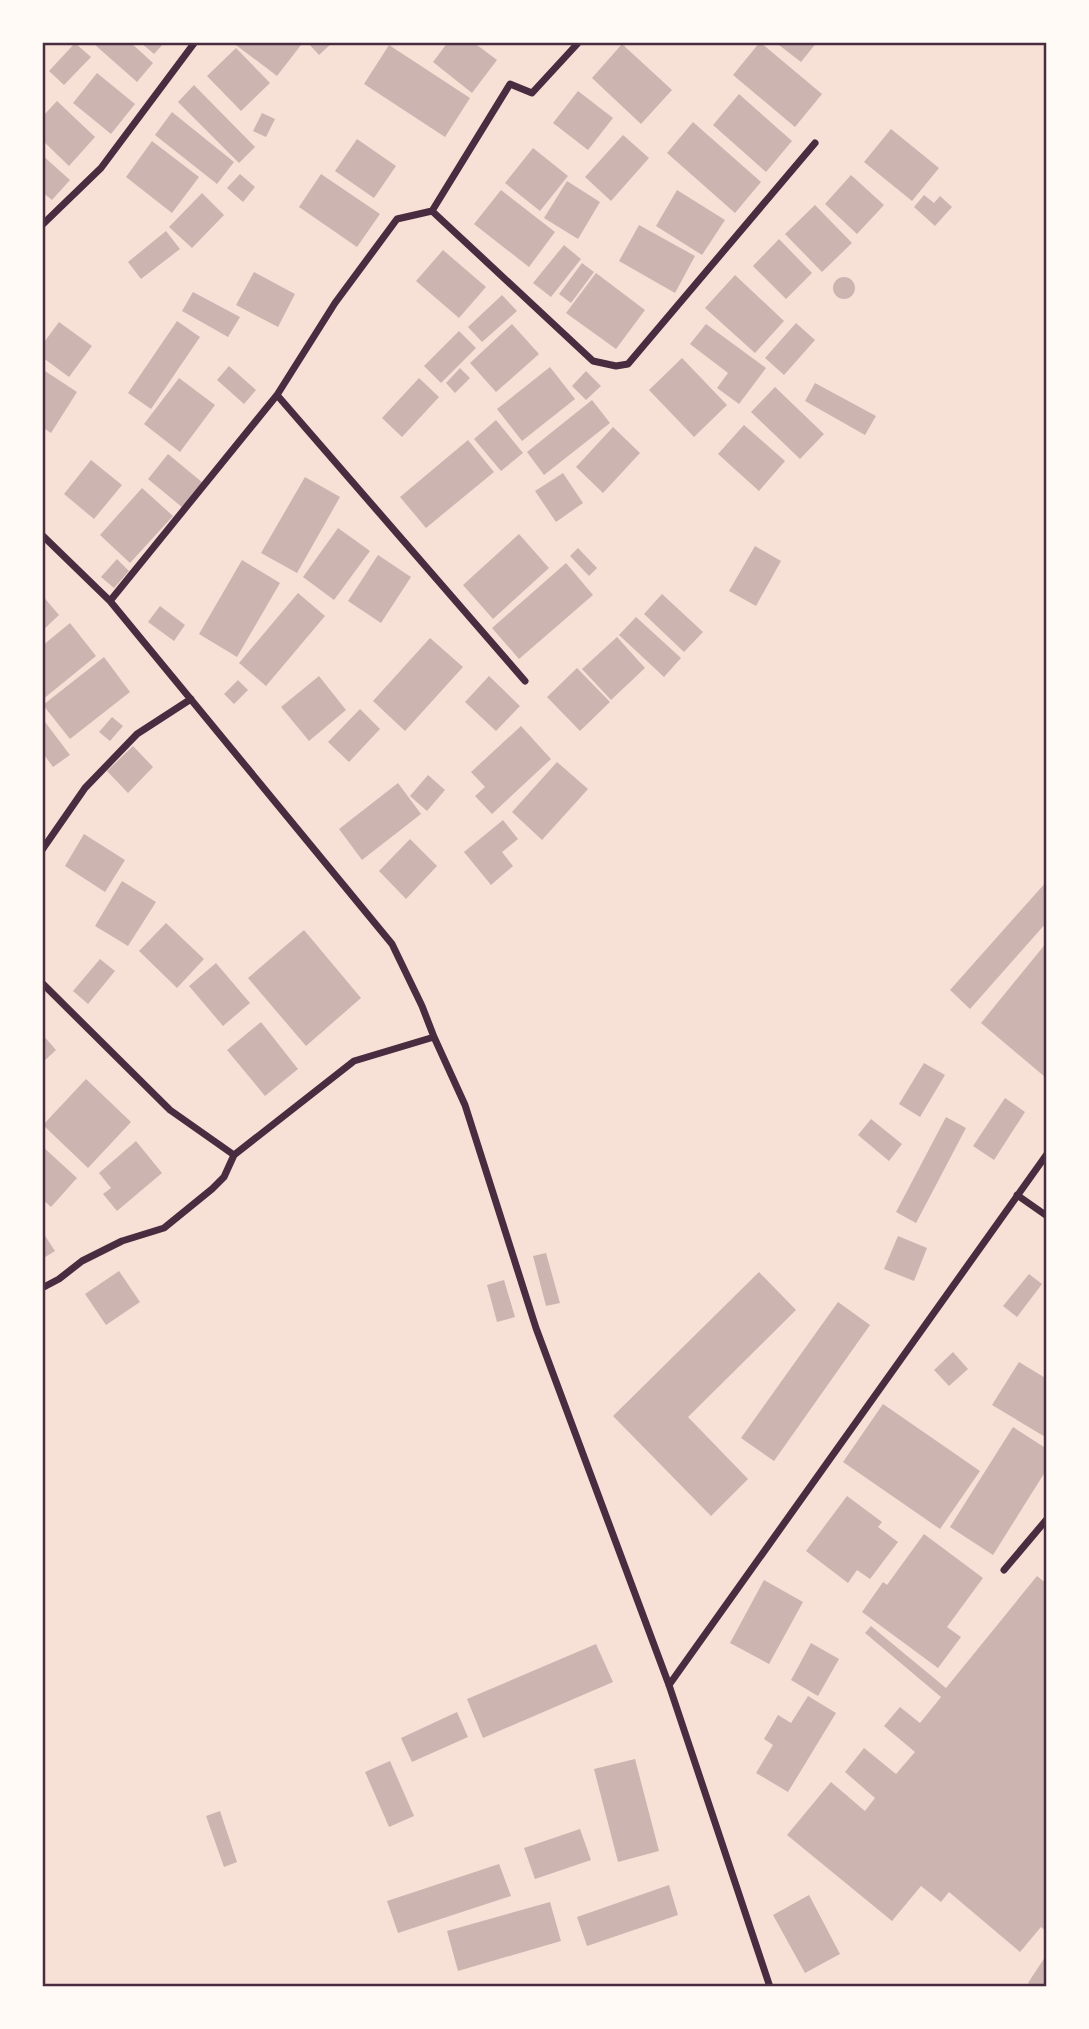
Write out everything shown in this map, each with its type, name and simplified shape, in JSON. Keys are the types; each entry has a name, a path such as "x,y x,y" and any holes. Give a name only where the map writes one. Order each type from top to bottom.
{"street":[{"path":"42,225 101,168 195,42"},
{"path":"110,601 277,395 335,303 397,219 432,211 510,83 532,93 579,42"},
{"path":"432,211 593,361 616,366 628,364 815,143"},
{"path":"277,395 525,681"},
{"path":"42,535 110,601 392,944 465,1105 536,1328 668,1685 770,1987"},
{"path":"42,850 85,788 136,733 191,699"},
{"path":"42,983 170,1110 234,1155"},
{"path":"42,1288 82,1261 122,1241 164,1228 224,1177 234,1155 354,1061 434,1037"},
{"path":"668,1685 1047,1154"},
{"path":"1017,1195 1047,1216"},
{"path":"1004,1570 1047,1519"}],"building":[{"path":"130,42 153,63 137,82 94,44"},
{"path":"140,42 165,42 154,54"},
{"path":"232,42 296,42 301,45 277,76"},
{"path":"307,42 333,42 319,55"},
{"path":"448,42 473,42 497,60 472,93 433,62"},
{"path":"760,42 822,94 795,127 733,75"},
{"path":"775,42 817,42 801,62"},
{"path":"75,43 91,57 64,85 49,71"},
{"path":"622,44 672,90 641,124 592,78"},
{"path":"389,45 470,98 445,137 364,84"},
{"path":"236,48 270,83 241,111 207,76"},
{"path":"97,73 135,104 111,134 73,103"},
{"path":"194,85 255,147 239,163 178,102"},
{"path":"578,91 613,118 588,150 553,123"},
{"path":"739,94 792,141 766,172 713,125"},
{"path":"57,101 95,137 69,166 42,140 42,117"},
{"path":"172,112 234,162 217,184 155,135"},
{"path":"262,113 275,119 266,137 253,131"},
{"path":"693,122 761,182 735,213 667,153"},
{"path":"891,129 939,168 912,201 864,162"},
{"path":"623,135 649,158 611,201 585,177"},
{"path":"357,139 396,166 374,198 335,171"},
{"path":"152,141 199,177 172,213 126,177"},
{"path":"533,148 568,176 540,211 505,183"},
{"path":"42,155 70,180 52,200 42,192"},
{"path":"240,174 255,187 243,202 227,188"},
{"path":"321,174 380,214 357,247 299,207"},
{"path":"851,175 884,205 857,234 825,204"},
{"path":"567,181 600,202 578,239 544,218"},
{"path":"501,190 555,232 529,267 474,224"},
{"path":"677,190 725,220 702,255 656,226"},
{"path":"202,193 224,215 192,248 169,227"},
{"path":"924,195 934,203 940,196 952,207 935,226 914,207"},
{"path":"815,205 852,243 822,272 785,234"},
{"path":"639,225 695,256 675,293 619,261"},
{"path":"166,231 180,249 141,279 128,262"},
{"path":"779,239 812,273 786,299 753,266"},
{"path":"564,245 581,259 551,297 533,283"},
{"path":"443,250 486,287 459,318 416,281"},
{"path":"582,263 594,272 571,303 559,294"},
{"path":"254,272 295,294 278,327 236,305"},
{"path":"596,273 645,310 616,349 566,313"},
{"path":"735,275 784,321 755,353 705,308"},
{"path":"844,277 852,280 855,288 852,296 844,299 836,296 833,288 836,280"},
{"path":"193,292 240,317 228,337 182,311"},
{"path":"502,295 517,311 482,342 468,327"},
{"path":"177,321 200,337 151,409 128,393"},
{"path":"59,322 92,346 69,377 42,357 42,345"},
{"path":"796,323 815,340 784,375 765,358"},
{"path":"512,324 539,354 496,392 470,363"},
{"path":"706,324 766,368 739,404 717,388 728,373 690,344"},
{"path":"459,331 476,348 441,383 424,366"},
{"path":"682,358 727,405 694,437 649,390"},
{"path":"229,366 256,390 244,404 217,380"},
{"path":"550,367 575,399 522,441 497,409"},
{"path":"460,368 470,378 455,393 446,383"},
{"path":"45,371 77,392 51,433 42,427 42,376"},
{"path":"586,371 601,386 586,400 572,386"},
{"path":"179,378 215,405 180,452 144,424"},
{"path":"419,378 439,397 402,437 382,418"},
{"path":"815,383 876,416 865,435 805,401"},
{"path":"775,387 824,434 800,459 751,412"},
{"path":"592,400 610,423 544,475 527,452"},
{"path":"496,420 523,453 501,471 474,439"},
{"path":"744,425 785,461 759,491 718,454"},
{"path":"613,427 640,453 603,493 576,467"},
{"path":"468,440 494,472 426,528 400,497"},
{"path":"168,454 203,483 183,508 148,479"},
{"path":"91,460 122,485 94,519 64,494"},
{"path":"563,473 583,503 556,522 535,491"},
{"path":"305,477 340,497 297,573 261,553"},
{"path":"142,488 173,516 130,563 100,535"},
{"path":"338,528 370,551 334,600 303,577"},
{"path":"519,534 549,568 493,619 463,585"},
{"path":"755,546 781,561 756,606 729,591"},
{"path":"578,548 597,568 589,576 570,556"},
{"path":"378,555 411,577 381,623 348,601"},
{"path":"117,559 129,571 114,588 101,577"},
{"path":"242,560 280,583 237,657 199,634"},
{"path":"566,563 593,595 519,659 492,628"},
{"path":"298,593 325,616 266,686 239,663"},
{"path":"662,594 703,632 684,652 644,614"},
{"path":"42,595 59,615 42,631"},
{"path":"160,606 185,625 174,641 148,622"},
{"path":"636,617 681,658 664,677 619,635"},
{"path":"70,623 96,656 42,700 42,646"},
{"path":"617,637 645,668 611,700 582,669"},
{"path":"430,638 463,667 405,731 373,701"},
{"path":"104,657 130,692 70,739 43,705"},
{"path":"577,668 610,702 580,731 547,697"},
{"path":"319,676 346,710 309,741 281,707"},
{"path":"489,676 520,706 496,731 465,702"},
{"path":"238,680 248,690 234,704 224,694"},
{"path":"360,709 380,729 349,762 328,742"},
{"path":"112,717 123,726 110,741 99,732"},
{"path":"42,718 70,755 53,767 42,752"},
{"path":"521,726 551,759 492,814 475,796 485,787 471,772"},
{"path":"133,746 153,767 128,793 107,771"},
{"path":"557,762 588,789 542,840 512,812"},
{"path":"428,775 445,790 427,811 410,796"},
{"path":"398,783 421,814 362,860 339,829"},
{"path":"503,820 518,839 502,852 513,866 491,885 464,852"},
{"path":"84,834 125,860 105,892 65,866"},
{"path":"410,839 437,866 406,899 379,871"},
{"path":"122,881 156,902 128,946 95,926"},
{"path":"1047,881 1047,922 970,1009 950,990"},
{"path":"166,923 204,959 177,988 139,951"},
{"path":"304,930 361,998 306,1046 248,978"},
{"path":"1047,942 1047,1074 1045,1077 981,1023"},
{"path":"100,959 115,971 88,1004 73,991"},
{"path":"216,963 250,1003 223,1026 189,986"},
{"path":"261,1022 298,1069 265,1096 227,1050"},
{"path":"42,1034 56,1050 42,1063"},
{"path":"924,1063 945,1075 920,1117 899,1104"},
{"path":"86,1079 131,1122 88,1168 43,1125"},
{"path":"1005,1098 1025,1112 994,1160 973,1146"},
{"path":"946,1117 966,1128 916,1223 896,1212"},
{"path":"871,1119 902,1144 889,1161 858,1135"},
{"path":"136,1141 162,1173 117,1211 103,1194 111,1188 99,1173"},
{"path":"42,1146 77,1178 51,1207 42,1199"},
{"path":"42,1231 55,1251 42,1259"},
{"path":"898,1236 927,1248 914,1281 884,1269"},
{"path":"546,1253 560,1303 546,1306 533,1256"},
{"path":"119,1271 140,1302 106,1325 85,1294"},
{"path":"759,1272 796,1310 688,1417 748,1479 711,1516 613,1416"},
{"path":"1029,1274 1042,1284 1017,1317 1003,1306"},
{"path":"504,1280 515,1317 497,1322 487,1285"},
{"path":"838,1302 870,1325 774,1461 741,1438"},
{"path":"953,1352 968,1369 949,1386 934,1370"},
{"path":"1019,1362 1047,1379 1047,1438 992,1405"},
{"path":"883,1404 980,1471 940,1529 843,1462"},
{"path":"1013,1427 1047,1449 1047,1469 993,1555 950,1527"},
{"path":"847,1496 882,1522 878,1527 898,1542 870,1579 857,1570 848,1583 806,1551"},
{"path":"924,1534 983,1578 947,1627 961,1637 938,1668 862,1612 883,1582 887,1585"},
{"path":"1037,1576 1047,1584 1047,1932 1041,1927 1020,1952 949,1892 941,1902 921,1886 892,1921 787,1835 831,1782 865,1811 875,1798 845,1772 864,1748 896,1774 915,1752 884,1726 900,1707 920,1723 941,1697 865,1633 871,1626 946,1688"},
{"path":"764,1580 803,1602 769,1664 730,1643"},
{"path":"811,1643 839,1659 818,1696 791,1680"},
{"path":"596,1644 613,1682 483,1738 467,1699"},
{"path":"808,1696 836,1713 788,1792 756,1773 773,1745 764,1739 778,1715 791,1723"},
{"path":"457,1712 468,1737 412,1762 401,1738"},
{"path":"635,1759 659,1851 618,1862 594,1769"},
{"path":"390,1761 414,1816 389,1827 365,1772"},
{"path":"220,1811 237,1862 224,1867 206,1816"},
{"path":"580,1829 591,1860 535,1879 524,1848"},
{"path":"499,1864 511,1896 398,1933 387,1901"},
{"path":"669,1885 678,1915 587,1946 577,1917"},
{"path":"809,1895 840,1954 805,1973 773,1915"},
{"path":"550,1902 561,1941 458,1971 447,1931"},
{"path":"1047,1954 1047,1987 1034,1987 1028,1983"}]}
